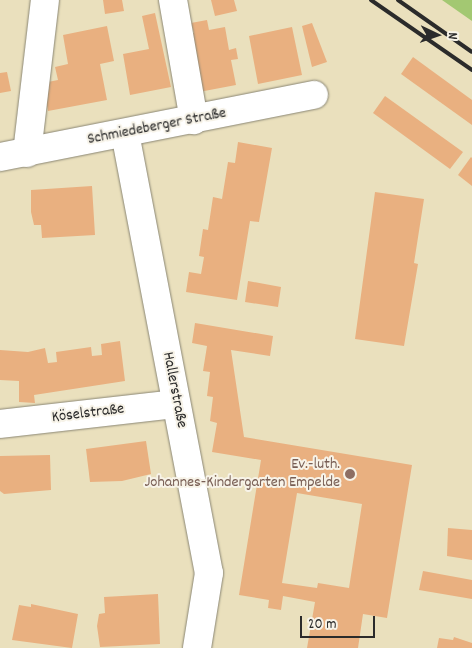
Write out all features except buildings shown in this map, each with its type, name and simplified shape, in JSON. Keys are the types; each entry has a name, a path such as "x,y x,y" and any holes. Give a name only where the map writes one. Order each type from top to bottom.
{"street":[{"path":"27,153 45,0"},
{"path":"173,0 194,120"},
{"name":"Schmiedeberger Straße","path":"0,157 314,95"},
{"name":"Hallerstraße","path":"125,133 209,573 197,648"},
{"name":"Köselstraße","path":"0,424 176,404"}],"green space":[{"path":"442,0 472,0 472,21"}],"railway":[{"path":"371,0 472,70"},
{"path":"398,0 472,52"}],"place":[{"name":"Ev.-luth. Johannes-Kindergarten Empelde","path":"350,474"}]}
